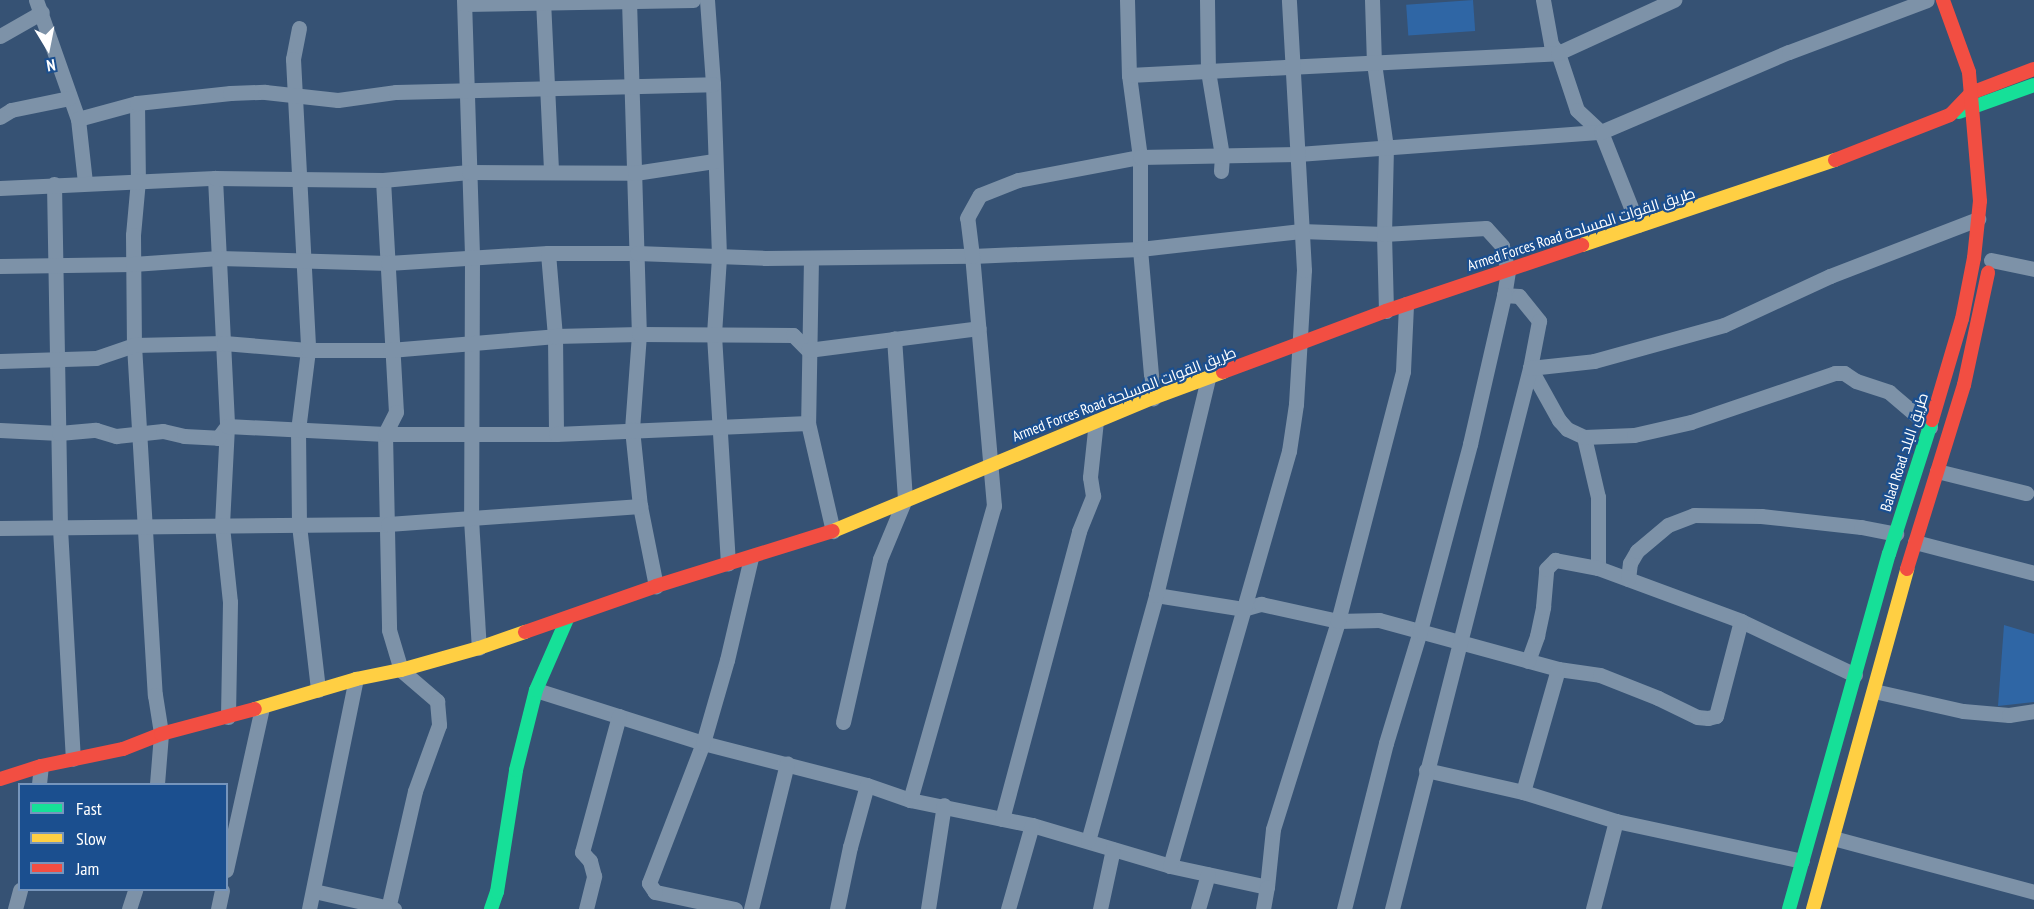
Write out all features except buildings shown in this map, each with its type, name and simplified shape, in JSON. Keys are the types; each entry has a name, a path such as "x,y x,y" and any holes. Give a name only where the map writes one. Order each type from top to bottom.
{"main road":[{"name":"Balad Road طريق البلد","path":"1789,909 1896,534 1962,319 1980,201 1969,72 1942,0"},
{"path":"1971,93 1987,82 2034,69"},
{"path":"1987,82 1989,108"},
{"path":"1950,115 1972,108 1989,108 2034,85"},
{"name":"Armed Forces Road طريق القوات المسلحة","path":"0,778 41,766 123,749 161,734 228,717 356,679 401,670 479,648 656,586 833,531 1096,421 1386,311 1861,152 1950,115 1971,93"},
{"path":"1813,909 1916,542 1964,385 1991,255"},
{"path":"491,909 497,892 516,770 536,690 567,619"}],"street":[{"path":"479,648 471,519 472,259 465,2 693,0"},
{"path":"706,0 713,84 719,257 714,335 728,564"},
{"path":"1127,0 1128,75 1140,157 1140,249 1153,399"},
{"path":"1207,0 1208,71 1222,164"},
{"path":"1170,866 1289,452 1296,404 1304,270 1289,0"},
{"path":"1372,0 1374,63 1386,147 1384,234 1386,311"},
{"path":"1543,0 1551,44 1558,53 1577,110 1600,132 1638,225"},
{"path":"1128,75 1558,53 1674,0"},
{"path":"910,800 994,506 967,218 980,195 1018,180 1140,157 1222,164 1298,154 1600,132 1789,52 1927,0"},
{"path":"543,1 551,171"},
{"path":"629,1 639,334 632,429 640,506 656,586"},
{"path":"0,36 39,6 78,119 85,182"},
{"path":"299,28 293,59 308,350 298,430 299,525 318,690"},
{"path":"78,119 137,102 230,93 265,92 338,100 396,92 548,87 633,88 713,84"},
{"path":"0,117 11,110 69,98"},
{"path":"137,102 138,180 133,235 134,345 155,695 161,734 157,783"},
{"path":"0,188 85,182 215,178 298,177 383,180 469,172 635,173 714,161"},
{"path":"215,178 224,343 226,426 222,526 230,602 228,717"},
{"path":"314,891 390,909 415,791 439,725 437,702 401,670 389,630 385,434 396,412 390,350 383,180"},
{"path":"54,184 60,528 73,759"},
{"path":"1530,369 1594,361 1724,325 1830,276 1978,219"},
{"path":"0,266 133,264 219,258 388,263 548,253 810,258 972,256 1140,249 1301,231 1384,234 1486,228 1502,246 1508,271 1504,295 1470,444 1420,632 1386,743 1344,909"},
{"path":"548,253 555,336 556,434"},
{"path":"1991,255 2034,269"},
{"path":"810,258 808,423 833,531"},
{"path":"1392,909 1530,369 1539,321 1519,296 1504,295"},
{"path":"1263,909 1268,887 1273,829 1338,621 1403,371 1406,304"},
{"path":"808,350 979,328"},
{"path":"0,362 96,358 134,345 224,343 308,350 390,350 555,336 639,334 793,335 808,350"},
{"path":"843,722 880,559 905,500 894,338"},
{"path":"1530,369 1559,420 1567,429 1584,437 1634,435 1691,423 1835,372 1844,373 1856,381 1889,392 1930,427"},
{"path":"1088,841 1156,595 1208,379"},
{"path":"1002,819 1079,531 1093,496 1090,477 1096,421"},
{"path":"226,426 385,434 556,434 808,423"},
{"path":"0,430 59,433 96,430 116,436 163,431 184,436 218,438 226,426"},
{"path":"1584,437 1598,497 1598,568"},
{"path":"1937,471 2026,493"},
{"path":"0,528 145,524 222,526 388,524 640,506"},
{"path":"1628,579 1630,563 1637,551 1668,525 1694,515 1761,516 1861,526 1896,534"},
{"path":"1916,542 2034,573"},
{"path":"735,909 655,891 649,883 703,742 727,660 751,558"},
{"path":"1528,661 1539,626 1546,569 1555,560 1598,568 1741,621 1855,675"},
{"path":"1156,595 1243,609 1261,604 1338,621 1379,620 1558,669 1600,675 1658,698 1696,717 1708,718 1716,716 1741,621"},
{"path":"1523,792 1558,669"},
{"path":"309,909 356,679"},
{"path":"536,690 703,742 867,785 910,800 944,805 1032,825 1170,866 1268,887"},
{"path":"1874,691 1963,711 2009,716 2034,711"},
{"path":"228,861 262,706"},
{"path":"586,909 594,876 590,861 582,852 619,716"},
{"path":"751,909 787,763"},
{"path":"39,783 41,766"},
{"path":"1426,770 1523,792 1616,821 1802,861"},
{"path":"837,909 850,847 867,785"},
{"path":"928,909 944,805"},
{"path":"1593,909 1616,821"},
{"path":"1008,909 1032,825"},
{"path":"1833,838 2034,892"},
{"path":"1100,909 1113,849"},
{"path":"1198,909 1208,874"},
{"path":"15,909 20,891"},
{"path":"129,909 135,891"},
{"path":"218,909 222,891"}],"shaded area":[{"path":"1473,0 1475,31 1408,36 1406,5"},
{"path":"2004,625 2034,634 2034,702 1998,706"}],"traffic: fast":[{"path":"1959,112 2034,85"},
{"path":"1789,909 1889,554 1932,420"},
{"path":"491,909 497,892 516,770 536,690 567,619"}],"traffic: slow":[{"path":"1582,245 1835,160"},
{"path":"833,531 1153,398 1223,372"},
{"path":"1813,909 1907,569"},
{"path":"255,709 356,679 401,670 479,648 525,632"}],"traffic: jam":[{"path":"1932,420 1962,319 1974,258 1980,201 1969,72 1943,0"},
{"path":"1835,160 1950,115 1971,93 2034,69"},
{"path":"1223,372 1386,311 1582,245"},
{"path":"1907,569 1964,385 1988,273"},
{"path":"525,632 656,586 833,531"},
{"path":"0,779 41,766 123,749 161,734 255,709"}]}
